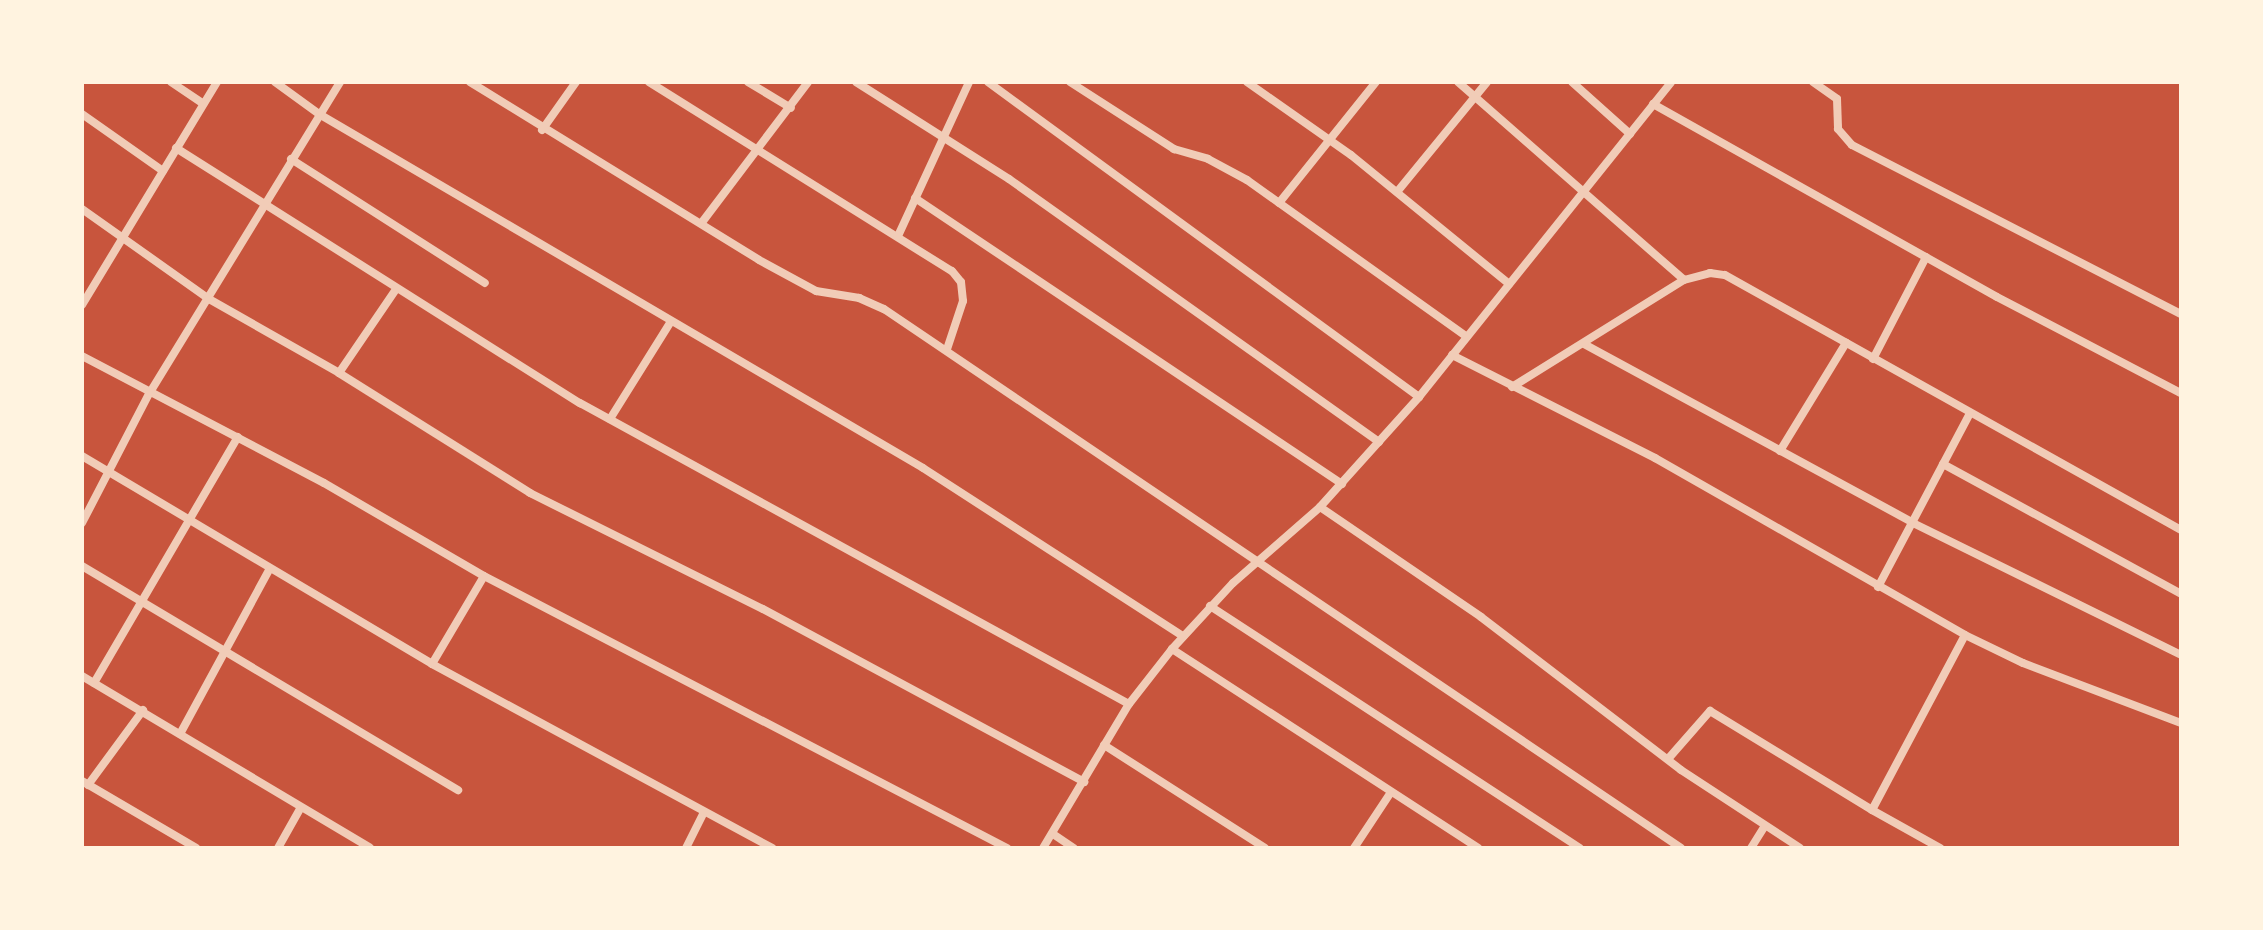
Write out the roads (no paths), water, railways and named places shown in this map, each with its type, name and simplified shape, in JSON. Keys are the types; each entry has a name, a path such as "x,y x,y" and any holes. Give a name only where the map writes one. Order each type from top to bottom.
{"street":[{"path":"171,82 202,103"},
{"path":"83,299 123,241 217,82"},
{"path":"275,82 319,114 670,323 923,468 1183,636"},
{"path":"82,523 149,394 209,299 261,205 340,82"},
{"path":"470,82 542,130 703,221 816,291 859,298 947,349 1255,562 1681,848"},
{"path":"542,130 576,82"},
{"path":"649,82 898,236 961,282 963,301 947,349"},
{"path":"748,82 791,108"},
{"path":"703,221 808,82"},
{"path":"856,82 942,135 1379,442"},
{"path":"898,236 969,82"},
{"path":"988,82 1419,397"},
{"path":"1070,82 1174,149 1208,159 1279,203 1467,337"},
{"path":"1247,82 1327,138 1509,284"},
{"path":"1279,203 1327,138 1376,82"},
{"path":"1458,82 1684,280"},
{"path":"1397,192 1487,82"},
{"path":"1572,82 1630,134"},
{"path":"1043,848 1129,704 1172,649 1255,562 1320,507 1419,397 1671,82"},
{"path":"1813,82 1837,99 1838,129 1852,145 2181,314"},
{"path":"1653,104 1926,257 2181,393"},
{"path":"82,114 163,171"},
{"path":"176,148 261,205 610,419 1129,704"},
{"path":"291,159 485,283"},
{"path":"915,198 1342,484"},
{"path":"82,209 123,241 209,299 339,373 530,493 763,609 1084,782"},
{"path":"1873,359 1926,257"},
{"path":"1512,387 1684,280 1725,275 2181,530"},
{"path":"339,373 396,289"},
{"path":"610,419 670,323"},
{"path":"1780,451 1846,343"},
{"path":"1584,344 1913,523 2181,655"},
{"path":"1452,355 1655,458 1965,635 2023,663 2181,723"},
{"path":"82,356 149,394 238,437 484,576 1007,848"},
{"path":"1878,587 1970,413"},
{"path":"94,683 238,437"},
{"path":"82,456 190,518 269,570 432,664 772,848"},
{"path":"1943,464 2181,594"},
{"path":"1320,507 1481,617 1668,759 1764,827 1800,848"},
{"path":"82,566 458,790"},
{"path":"180,734 269,570"},
{"path":"432,664 484,576"},
{"path":"1210,606 1580,848"},
{"path":"1872,810 1965,635"},
{"path":"1172,649 1478,848"},
{"path":"82,676 143,710 300,809 370,848"},
{"path":"143,710 85,783 196,848"},
{"path":"1668,759 1710,711 1940,848"},
{"path":"1104,745 1265,848"},
{"path":"1354,848 1391,792"},
{"path":"278,848 300,809"},
{"path":"686,848 704,812"},
{"path":"1751,848 1764,827"},
{"path":"1053,834 1074,848"},
{"path":"747,848 752,837"}]}
